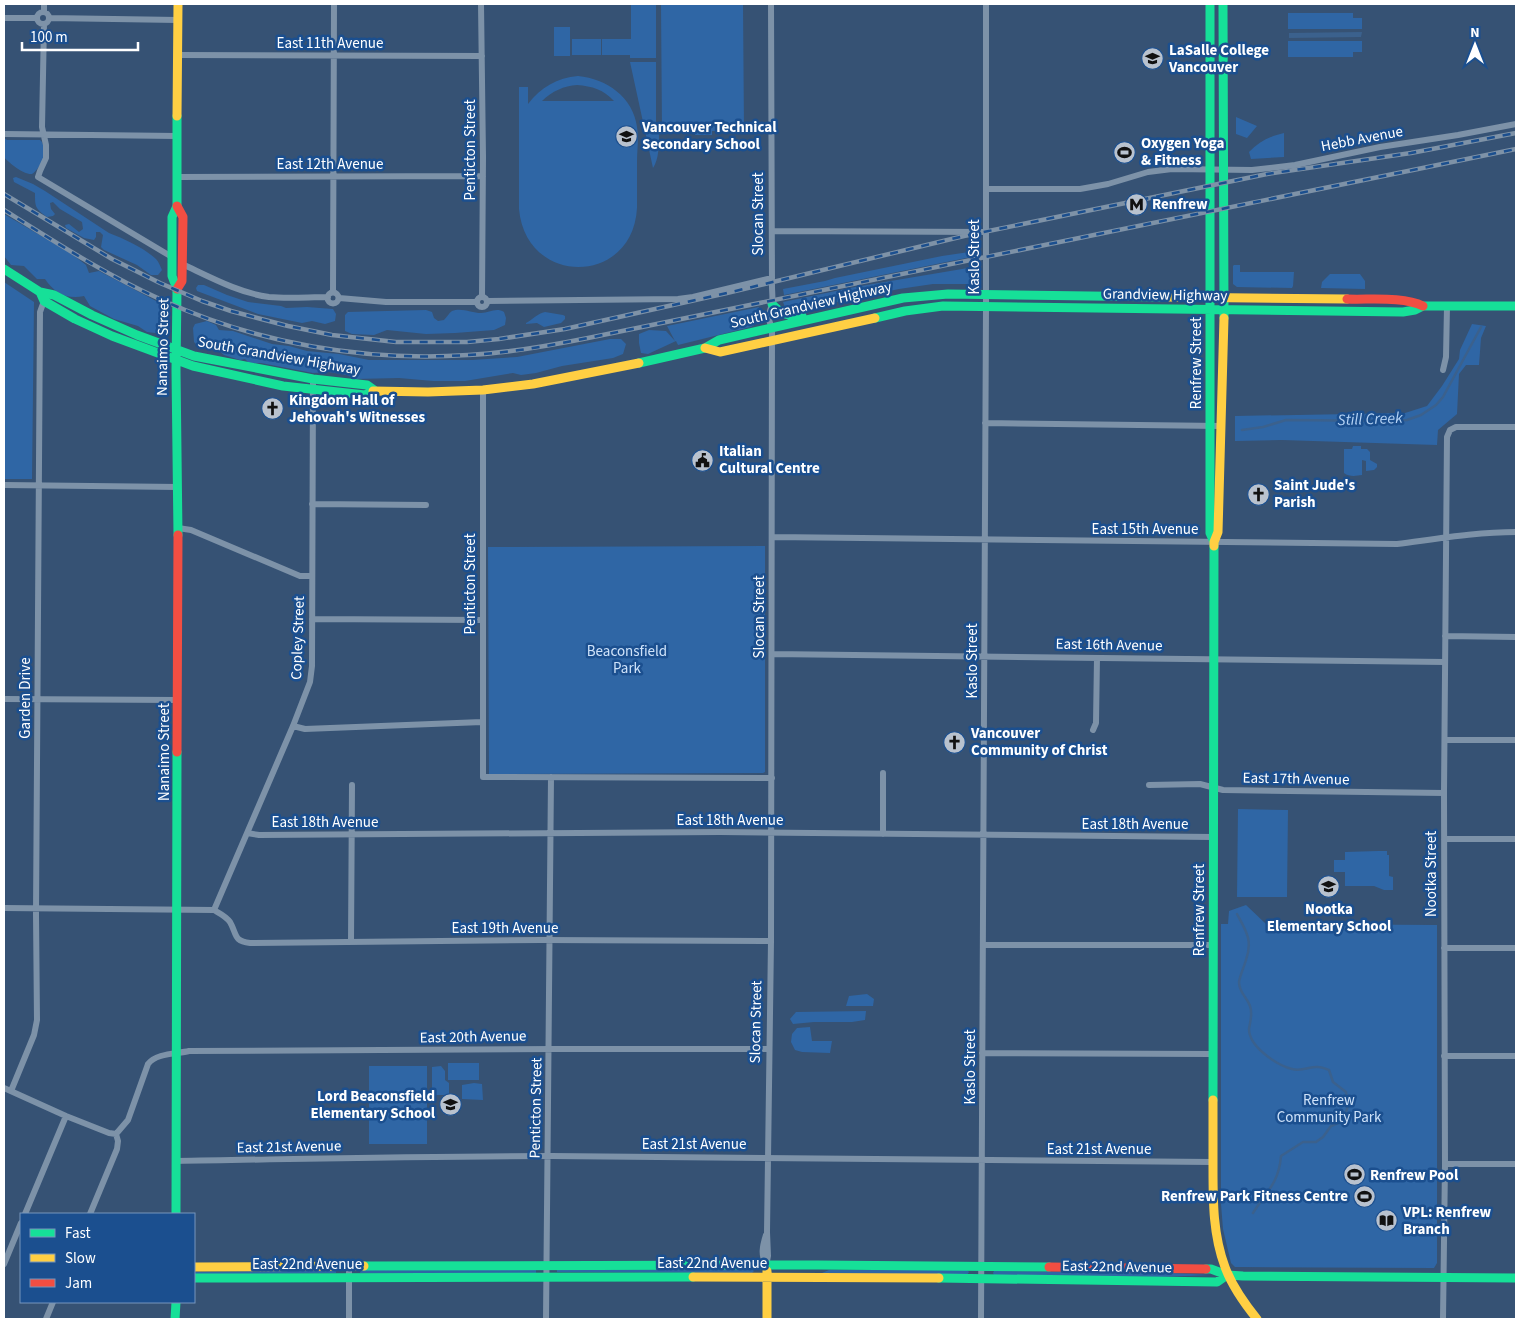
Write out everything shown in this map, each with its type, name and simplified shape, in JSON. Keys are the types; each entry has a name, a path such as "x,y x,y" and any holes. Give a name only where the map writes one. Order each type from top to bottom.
{"street":[{"path":"44,4 44,12 49,18"},
{"name":"Nanaimo Street","path":"176,1213 178,487 177,289 172,276 172,217 177,206 178,4"},
{"path":"334,4 334,292"},
{"name":"Penticton Street","path":"482,4 482,300"},
{"name":"Slocan Street","path":"767,1319 773,537 772,328 769,320 769,311 772,304 771,4"},
{"name":"Kaslo Street","path":"981,1319 987,189 986,4"},
{"name":"Renfrew Street","path":"1210,4 1210,533 1214,542"},
{"name":"Renfrew Street","path":"1223,4 1224,310 1218,532 1214,542 1212,1162 1214,1223 1220,1257 1238,1295 1256,1319"},
{"path":"37,18 40,13 44,12"},
{"path":"4,18 37,18"},
{"path":"37,18 40,23 44,24"},
{"path":"49,18 178,20"},
{"path":"49,18 47,23 44,24 42,127 46,145 46,158 38,177 172,257"},
{"name":"East 11th Avenue","path":"178,56 482,56"},
{"name":"Hebb Avenue","path":"1211,170 1252,170 1295,165 1380,147 1458,136 1516,124"},
{"path":"4,134 177,136"},
{"path":"987,189 1080,189 1108,184 1148,172 1172,169 1211,170"},
{"name":"East 12th Avenue","path":"177,177 483,176"},
{"name":"Nanaimo Street","path":"177,206 183,217 182,281 177,289"},
{"path":"772,231 986,232"},
{"path":"182,264 228,285 268,297 328,297 329,294 334,292"},
{"name":"South Grandview Highway","path":"4,269 42,297 54,295 137,335 193,366 313,390 365,395 374,390 428,392 483,390 542,383 705,348 719,340 827,315 903,298 926,295"},
{"path":"339,298 386,302 678,299 772,278"},
{"path":"334,292 338,294 339,298"},
{"name":"Grandview Highway","path":"926,295 986,294 1392,300 1415,302 1423,306"},
{"name":"Garden Drive","path":"11,1091 34,1035 37,1020 40,312 42,297"},
{"path":"328,297 330,302 333,303 338,301 339,298"},
{"path":"772,304 778,312 787,316 827,315"},
{"name":"Grandview Highway","path":"905,311 942,306 1404,312 1423,306 1516,306"},
{"path":"1443,370 1446,357 1447,306"},
{"name":"South Grandview Highway","path":"705,348 720,352 905,311"},
{"name":"South Grandview Highway","path":"176,355 205,358 313,379 367,385 374,390"},
{"name":"Copley Street","path":"214,910 310,682 313,379"},
{"name":"Penticton Street","path":"483,390 483,777 551,777 546,1319"},
{"path":"985,423 1221,426"},
{"name":"Nootka Street","path":"1444,1319 1444,793 1447,440 1450,430 1459,426 1516,427"},
{"path":"4,485 178,487"},
{"path":"312,504 426,505"},
{"path":"178,528 191,530 300,576 312,576"},
{"name":"East 15th Avenue","path":"773,537 1397,544 1501,532 1516,532"},
{"path":"312,619 482,620"},
{"path":"1445,636 1516,636"},
{"name":"East 16th Avenue","path":"772,654 1445,662"},
{"path":"1093,730 1096,723 1097,658"},
{"path":"4,699 178,700"},
{"path":"293,726 305,729 482,722"},
{"path":"1445,740 1516,740"},
{"path":"883,834 884,773"},
{"path":"551,777 772,778"},
{"name":"East 17th Avenue","path":"1148,785 1198,784 1228,790 1444,793"},
{"path":"351,942 352,785"},
{"name":"East 18th Avenue","path":"247,833 772,832 983,836 1212,837"},
{"path":"1444,839 1516,839"},
{"path":"4,908 214,910"},
{"name":"East 19th Avenue","path":"214,910 229,921 240,942 250,943 549,940 771,941"},
{"path":"983,945 1213,945"},
{"path":"1444,948 1516,948"},
{"name":"East 20th Avenue","path":"177,1054 189,1052 769,1049"},
{"path":"982,1053 1212,1054"},
{"path":"116,1134 128,1120 148,1064 153,1059 177,1054"},
{"path":"1444,1056 1516,1056"},
{"path":"4,1088 66,1116 116,1134"},
{"path":"25,1213 66,1116"},
{"path":"90,1213 117,1149 118,1141 116,1134"},
{"name":"East 21st Avenue","path":"176,1161 547,1156 1212,1162"},
{"path":"1445,1164 1516,1164"},
{"path":"4,1264 20,1225"},
{"name":"East 22nd Avenue","path":"195,1267 818,1265 1211,1269 1227,1275 1516,1278"},
{"path":"349,1267 349,1319"},
{"name":"East 22nd Avenue","path":"195,1278 546,1276 1218,1282 1227,1275"},
{"path":"46,1319 54,1303"},
{"path":"176,1303 176,1319"}],"green space":[{"path":"631,4 656,4 656,58 630,58 630,55 602,55 602,39 631,39"},
{"path":"661,4 743,4 744,131 712,131 712,135 695,135 695,131 662,131"},
{"path":"1288,13 1353,13 1353,18 1362,18 1362,29 1288,29"},
{"path":"554,27 570,27 570,56 554,56"},
{"path":"572,39 601,39 601,55 572,55"},
{"path":"1288,41 1362,41 1362,52 1353,52 1353,57 1288,57"},
{"path":"630,62 656,62 656,132 659,134 659,143 658,156 653,168"},
{"path":"578,76 599,81 617,91 624,98 635,116 638,135 637,208 631,234 618,252 600,263 579,267 558,264 540,253 526,235 519,209 519,87 528,87 528,104 550,84","holes":["577,85 602,91 614,101 542,101 550,94 563,88"]},
{"path":"1236,117 1257,126 1247,138 1236,134"},
{"path":"1284,133 1284,157 1251,159 1249,152 1257,145 1269,138"},
{"path":"4,138 7,140 40,140 42,142 44,149 43,159 34,173 29,174 21,171 4,157"},
{"path":"16,177 45,191 109,233 146,251 157,260 162,270 158,275 151,275 137,265 104,250 101,247 103,235 100,232 96,232 94,240 84,238 66,228 65,225 69,224 79,232 83,229 82,222 60,209 53,202 50,203 51,209 55,214 47,217 36,207 35,193 14,182 13,178"},
{"path":"4,214 72,254 86,265 89,273 99,271 160,303 163,326 160,332 147,332 138,326 114,319 90,306 84,296 72,297 57,292 45,279 37,279 24,266 11,265 4,256"},
{"path":"976,251 976,256 784,295 783,289 942,256"},
{"path":"1234,265 1240,265 1240,272 1294,272 1293,286 1292,288 1237,287 1233,284"},
{"path":"976,268 973,283 970,284 933,284 899,289 793,311 786,310 783,302 855,287"},
{"path":"1330,274 1360,274 1365,281 1365,289 1321,288 1322,282"},
{"path":"4,282 34,302 32,479 4,479"},
{"path":"198,285 204,285 248,302 286,308 333,309 336,314 335,321 325,324 312,321 302,323 258,314 197,291"},
{"path":"759,307 757,312 759,322 751,327 678,345 676,341 648,354 641,353 639,334 649,330 666,331 675,341 667,326"},
{"path":"426,310 432,312 434,318 438,321 444,320 455,310 481,313 498,310 504,312 506,318 505,325 494,330 455,333 426,334 387,330 374,335 352,334 345,331 345,315 348,312"},
{"path":"545,312 563,315 565,319 561,323 544,327 537,323 526,324 537,315"},
{"path":"207,321 216,325 219,330 233,331 272,344 369,360 472,360 517,357 610,339 621,339 626,344 623,354 613,358 521,375 513,373 465,381 399,378 355,379 347,375 329,372 313,373 261,363 249,363 245,359 240,360 224,355 218,350 196,344 194,342 193,328 195,324"},
{"path":"1472,324 1486,326 1481,338 1479,365 1466,365 1459,374 1457,414 1438,430 1437,445 1282,440 1235,441 1235,416 1405,413 1427,406 1459,359 1460,350"},
{"path":"1353,446 1361,446 1361,449 1367,449 1370,452 1370,460 1377,464 1374,470 1366,471 1366,461 1362,460 1362,475 1350,476 1344,473 1344,449 1352,449"},
{"name":"Beaconsfield Park","path":"765,546 765,772 489,774 488,547"},
{"path":"1238,809 1288,810 1287,897 1237,897"},
{"path":"1387,851 1387,855 1389,855 1389,876 1393,877 1393,890 1384,890 1374,886 1345,886 1345,872 1334,872 1334,860 1345,860 1345,852"},
{"name":"Renfrew Community Park","path":"1246,905 1266,924 1437,925 1437,1263 1434,1268 1235,1267 1231,1263 1223,1229 1221,1204 1221,924 1228,924 1229,911"},
{"path":"867,994 874,999 873,1006 846,1006 849,996"},
{"path":"866,1011 865,1020 852,1022 793,1024 790,1019 796,1012"},
{"path":"810,1027 812,1041 832,1041 830,1053 795,1050 791,1042 792,1034 797,1028"},
{"path":"448,1063 479,1063 479,1080 448,1080"},
{"path":"369,1066 427,1066 427,1144 369,1144"},
{"path":"441,1066 445,1071 445,1080 449,1083 449,1095 435,1095 432,1093 432,1067"},
{"path":"482,1084 483,1100 462,1099 462,1085"},
{"path":"536,1269 536,1273 360,1273 361,1270"},
{"path":"557,1269 754,1271 752,1273 557,1272"},
{"path":"334,1270 336,1273 195,1275 196,1272"},
{"path":"829,1270 967,1270 969,1272 967,1275 822,1273"},
{"path":"994,1271 1212,1275 1159,1277 994,1275"}],"shaded area":[{"path":"1362,32 1361,37 1289,38 1289,33"}],"waterway":[{"name":"Still Creek","path":"1242,430 1263,427 1286,420 1393,421 1407,420 1421,415 1436,405 1443,397 1481,327"},
{"name":"Still Creek","path":"1237,914 1249,941 1248,953 1239,982 1240,989 1251,1009 1250,1036 1259,1049 1286,1067 1299,1070 1319,1067 1329,1070 1333,1082 1346,1092 1348,1106 1343,1121 1331,1126 1323,1137 1316,1142 1303,1142 1281,1156 1275,1180 1253,1213"}],"railway":[{"path":"4,194 112,259 160,283 231,311 332,335 396,342 467,342 565,329 727,293 964,236 1267,174 1411,153 1516,133"},
{"path":"4,210 81,258 121,280 162,300 235,328 311,346 350,352 429,356 468,355 513,351 573,341 1516,149"}],"traffic: fast":[{"path":"1210,4 1210,533 1214,542"},
{"path":"1223,4 1224,318"},
{"path":"177,116 177,206 172,217 172,276 177,289 178,535"},
{"path":"4,269 40,292 54,295 92,315 137,335 194,356 313,379 367,385 374,390"},
{"path":"40,292 44,301 75,319 112,336 193,366 283,386 365,395 373,391"},
{"path":"639,363 705,348 719,340 903,298 948,294 1165,297"},
{"path":"772,304 786,314 802,316"},
{"path":"875,318 905,311 943,306 1403,312 1415,310 1423,306 1516,306"},
{"path":"1213,1100 1214,546"},
{"path":"176,1213 177,752"},
{"path":"364,1266 818,1265 1049,1267"},
{"path":"1206,1269 1227,1275 1243,1276 1516,1278"},
{"path":"939,1278 1217,1282 1227,1275"},
{"path":"195,1278 693,1277"},
{"path":"175,1319 176,1303"}],"traffic: slow":[{"path":"177,116 178,4"},
{"path":"1165,297 1347,299"},
{"path":"705,348 720,352 875,318"},
{"path":"1214,546 1218,532 1224,318"},
{"path":"373,391 483,390 533,384 639,363"},
{"path":"1213,1100 1213,1194 1218,1243 1231,1281 1257,1319"},
{"path":"195,1267 364,1266"},
{"path":"767,1271 767,1319"},
{"path":"693,1277 939,1278"}],"traffic: jam":[{"path":"177,206 183,217 182,281 177,289"},
{"path":"1347,299 1386,299 1406,301 1423,306"},
{"path":"177,752 178,535"},
{"path":"1049,1267 1206,1269"}],"place":[{"name":"LaSalle College Vancouver","path":"1153,59"},
{"name":"Vancouver Technical Secondary School","path":"626,136"},
{"name":"Oxygen Yoga & Fitness","path":"1125,152"},
{"name":"Renfrew","path":"1136,204"},
{"name":"Kingdom Hall of Jehovah's Witnesses","path":"273,409"},
{"name":"Italian Cultural Centre","path":"703,460"},
{"name":"Saint Jude's Parish","path":"1258,494"},
{"name":"Vancouver Community of Christ","path":"955,742"},
{"name":"Nootka Elementary School","path":"1329,886"},
{"name":"Lord Beaconsfield Elementary School","path":"451,1105"},
{"name":"Renfrew Pool","path":"1354,1175"},
{"name":"Renfrew Park Fitness Centre","path":"1364,1196"},
{"name":"VPL: Renfrew Branch","path":"1387,1221"}]}
